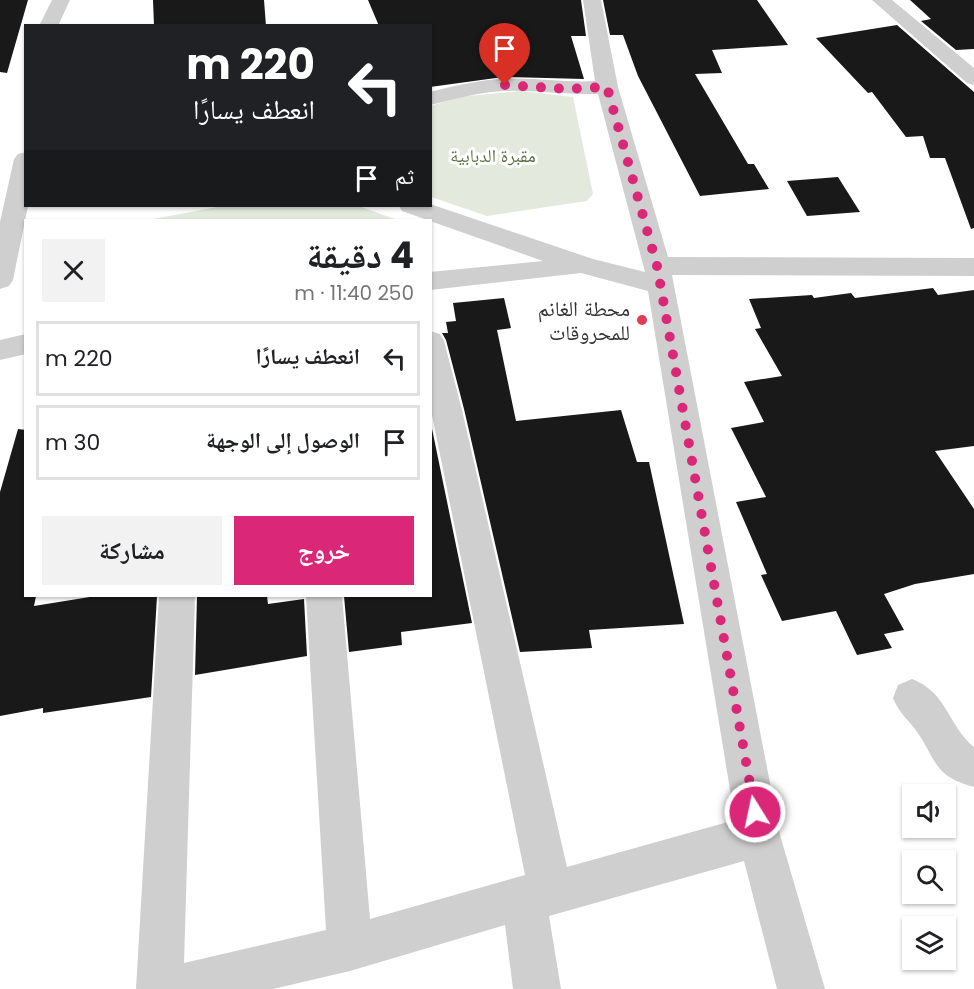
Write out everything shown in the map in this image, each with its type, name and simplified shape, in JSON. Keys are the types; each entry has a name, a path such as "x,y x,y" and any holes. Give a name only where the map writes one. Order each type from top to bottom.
{"street":[{"path":"49,24 61,0"},
{"path":"592,0 607,87 658,276 759,835 801,989"},
{"path":"881,0 965,63 974,79"},
{"path":"432,98 463,90 505,85 566,89 607,87"},
{"path":"0,280 6,221 24,165"},
{"path":"414,207 586,266 658,276 974,267"},
{"path":"432,281 471,275 586,266"},
{"path":"0,350 24,344"},
{"path":"432,349 460,459 519,752 537,896 537,989"},
{"path":"160,989 177,597"},
{"path":"324,597 350,948"},
{"path":"912,698 930,717 948,749 963,766 974,767"},
{"path":"172,989 350,948 759,835"}],"green space":[{"name":"مقبرة الدبابية","path":"521,91 573,97 593,194 587,201 487,216 432,197 432,106 459,97"},
{"path":"218,207 362,207 394,219 153,219"}],"building":[{"path":"0,0 28,0 7,73 0,72"},
{"path":"153,0 264,0 266,24 154,24"},
{"path":"368,0 581,0 586,36 571,36 584,79 503,77 432,87 432,24 378,24"},
{"path":"603,0 757,0 788,45 712,50 722,73 695,74 748,164 754,164 769,189 700,196 638,76 623,35 610,35"},
{"path":"910,0 974,0 974,49 956,50 921,21 931,19"},
{"path":"897,25 974,92 974,228 971,229 945,158 930,158 923,136 906,137 872,92 868,93 816,38"},
{"path":"838,177 860,212 807,216 787,181"},
{"path":"933,288 938,295 974,290 974,446 935,451 974,509 974,574 915,584 884,594 904,630 884,634 892,648 857,655 836,611 782,621 761,575 767,574 736,502 766,497 731,428 764,422 744,382 782,376 755,329 761,328 749,299 812,295 814,298 851,293 855,298"},
{"path":"504,298 511,328 497,330 516,421 621,410 637,462 649,462 684,624 589,630 592,648 520,652 464,409 446,340 442,333 448,333 446,322 456,321 453,303"},
{"path":"18,429 24,430 24,597 36,597 34,606 90,597 157,597 151,697 43,713 43,708 0,716 0,492"},
{"path":"432,429 472,623 401,632 402,645 349,652 344,597 432,597"},
{"path":"197,597 267,597 268,604 304,599 307,656 195,675"}],"place":[{"name":"محطة الغانم للمحروقات","path":"642,320"}],"route":[{"path":"505,85 566,89 607,87 657,266 755,812"}]}
